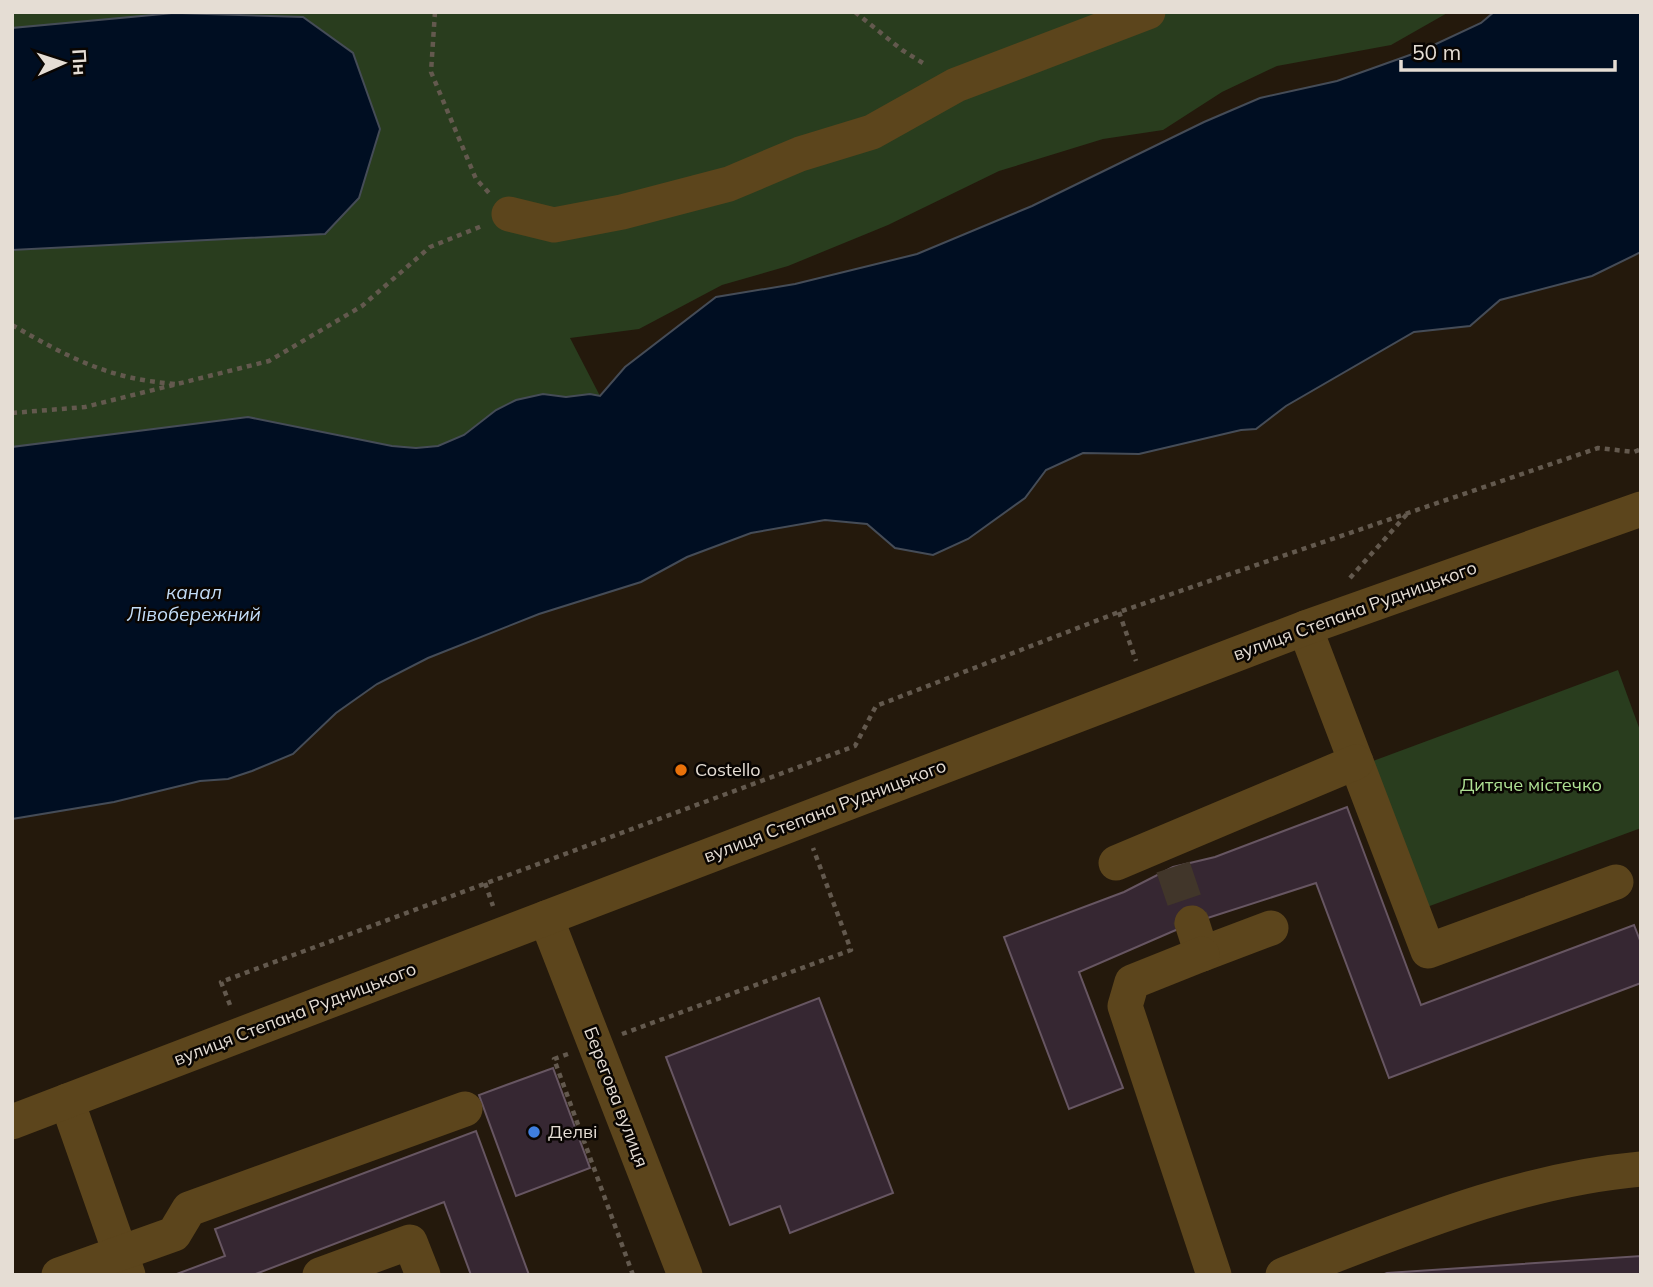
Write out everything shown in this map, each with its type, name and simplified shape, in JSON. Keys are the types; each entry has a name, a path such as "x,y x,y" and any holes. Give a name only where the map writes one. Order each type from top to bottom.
{"street":[{"path":"509,214 554,225 622,212 729,184 800,154 872,132 956,85 1148,12"},
{"name":"вулиця Степана Рудницького","path":"12,1122 1306,628 1641,509"},
{"path":"1306,628 1428,951 1616,882"},
{"path":"1116,863 1169,854 1356,762"},
{"name":"Берегова вулиця","path":"546,918 685,1275"},
{"path":"1214,1275 1125,1006 1132,982 1197,939 1271,928"},
{"path":"67,1101 125,1264"},
{"path":"59,1275 125,1264 174,1234 189,1209 465,1109"},
{"path":"1283,1275 1476,1203 1606,1172 1641,1169"},
{"path":"320,1275 410,1242 423,1275"}],"path":[{"path":"12,413 85,407 269,361 362,306 430,247 509,214 477,179 431,72 436,12"},
{"path":"855,12 902,50 956,85"},
{"path":"12,325 98,370 142,382 181,384"},
{"path":"241,1035 221,982 855,746 876,706 1119,612 1598,448 1634,452 1641,449"},
{"path":"1343,586 1408,513"},
{"path":"1119,612 1146,689"},
{"path":"595,1044 851,950 802,820"},
{"path":"554,1059 633,1275"}],"green space":[{"path":"12,12 1449,12 1391,45 1277,66 1222,92 1163,130 1103,139 999,171 888,225 788,266 722,285 639,329 570,338 600,396 590,394 566,397 543,394 516,400 496,410 464,435 439,446 416,448 392,446 248,417 12,447 12,250 325,234 174,13 12,28"},
{"name":"Дитяче містечко","path":"1618,670 1641,733 1641,828 1427,907 1373,761"}],"water":[{"name":"канал Лівобережний","path":"1494,12 1641,12 1641,252 1592,276 1500,300 1470,326 1414,332 1286,406 1256,429 1241,430 1139,454 1083,453 1046,470 1025,498 968,539 933,555 895,548 867,524 825,520 751,533 687,557 641,582 539,614 428,658 377,684 336,713 293,754 252,771 228,779 200,781 114,802 12,819 12,447 248,417 392,446 438,446 464,435 496,410 516,400 543,394 566,397 590,394 600,396 625,367 716,297 795,284 917,254 1032,206 1204,122 1260,98 1337,81 1421,51 1481,23"},
{"path":"174,13 303,17 353,53 380,129 359,198 325,234 12,250 12,28"}],"building":[{"path":"1347,807 1421,1005 1634,925 1641,943 1641,983 1389,1078 1316,883 1192,923 1079,972 1123,1088 1069,1109 1004,937 1124,892 1173,867 1215,857"},
{"path":"819,998 893,1193 790,1233 780,1206 730,1225 666,1057"},
{"name":"Делві","path":"553,1068 590,1168 516,1196 479,1095"},
{"path":"476,1131 529,1275 471,1275 444,1202 253,1275 174,1275 225,1256 215,1229"},
{"path":"1641,1256 1641,1275 1382,1275 1387,1273"}],"tunnel":[{"path":"1173,867 1192,923"}],"place":[{"name":"Costello","path":"681,770"},
{"name":"Делві","path":"534,1132"}]}
